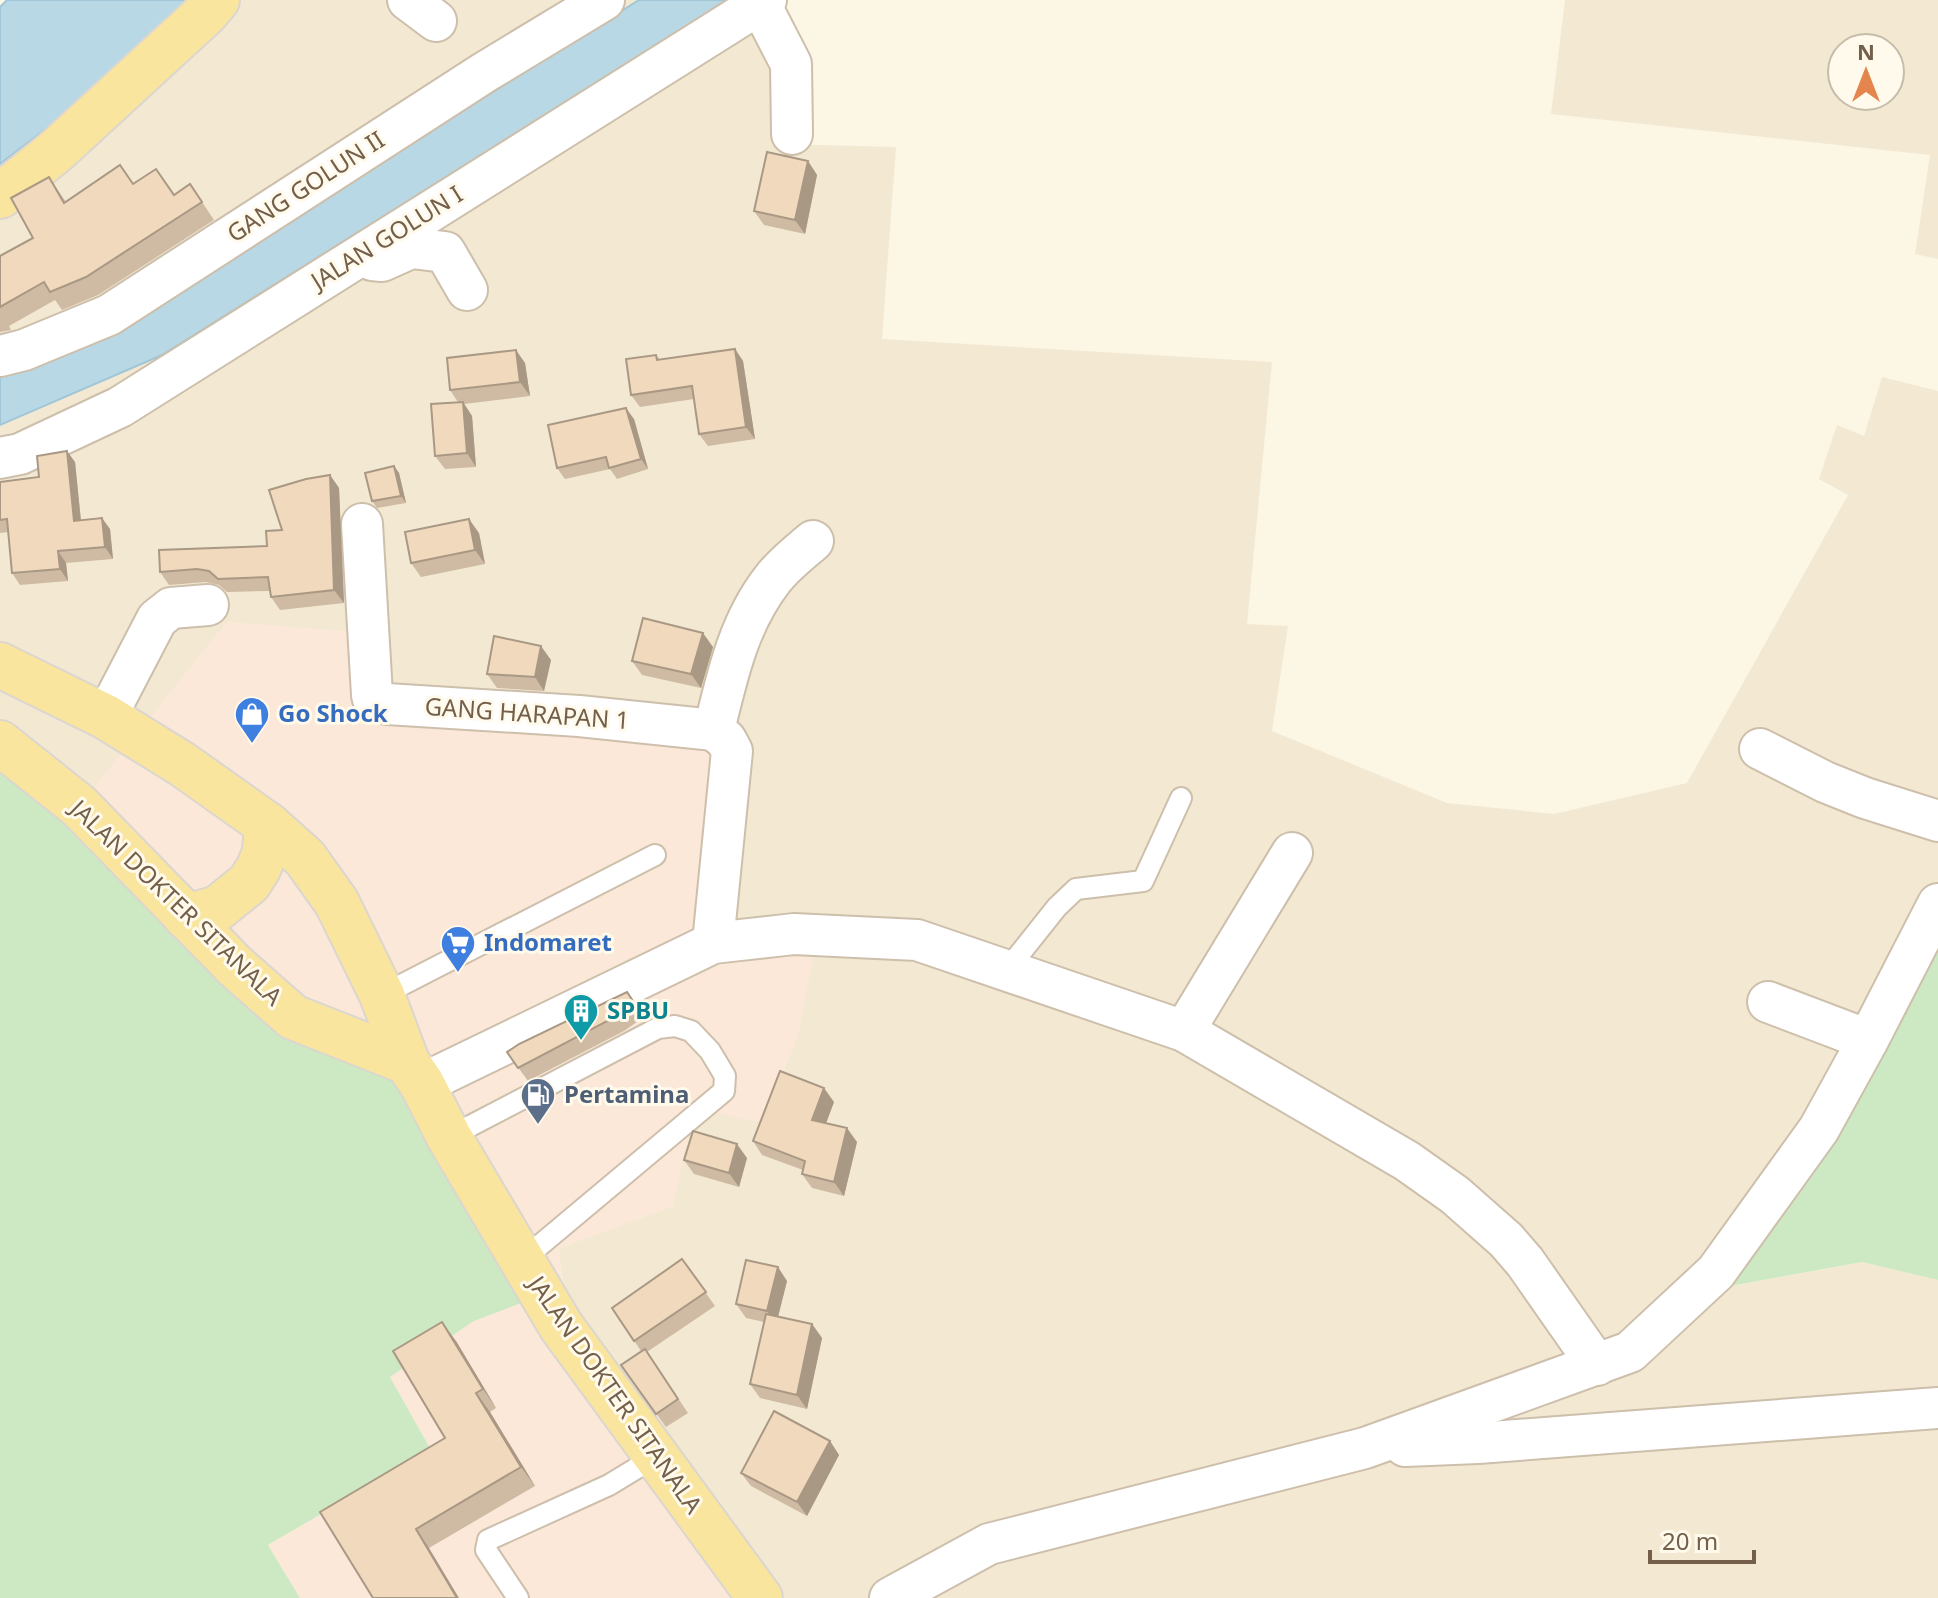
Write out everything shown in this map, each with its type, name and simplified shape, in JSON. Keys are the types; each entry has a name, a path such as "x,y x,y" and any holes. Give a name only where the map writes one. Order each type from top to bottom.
{"main road":[{"path":"0,196 56,151 217,0"},
{"name":"JALAN DOKTER SITANALA","path":"0,665 106,717 182,764 268,825 305,858 337,903 382,995 414,1073 521,1261 561,1326 760,1598"},
{"name":"JALAN DOKTER SITANALA","path":"0,743 79,806 235,966 293,1017 414,1073"},
{"path":"186,917 218,908 249,883 264,855 268,825"}],"street":[{"name":"GANG GOLUN II","path":"0,356 24,350 109,315 485,72 604,0"},
{"path":"761,1 791,64 792,134"},
{"name":"JALAN GOLUN I","path":"0,458 20,454 120,407 761,1"},
{"path":"363,254 369,260 382,261 411,248 445,252 467,290"},
{"name":"GANG HARAPAN 1","path":"362,524 373,699 387,704 579,716 714,730"},
{"path":"713,943 732,751 726,740 714,730 727,673 741,631 759,598 775,577 813,541"},
{"path":"106,717 157,619 171,608 208,605"},
{"path":"1760,749 1825,782 1938,821"},
{"path":"1184,1031 1292,853"},
{"path":"890,1598 989,1544 1365,1448 1630,1352 1716,1272 1819,1129 1938,904"},
{"path":"414,1073 713,943 794,934 917,940 1184,1031 1407,1161 1488,1223 1525,1262 1597,1365"},
{"path":"1768,1002 1868,1040"},
{"path":"1365,1448 1478,1443 1938,1408"}],"lane":[{"path":"1006,971 1057,907 1076,889 1143,881 1181,798"},
{"path":"382,995 655,855"},
{"path":"449,1137 658,1028 675,1026 691,1031 710,1051 725,1076 724,1091 521,1261"},
{"path":"518,1598 486,1550 488,1540 609,1485 655,1457"}],"shaded area":[{"path":"217,0 778,0 780,144 896,147 882,339 1272,362 1247,624 1288,626 1272,731 1447,803 1554,814 1687,783 1848,495 1819,479 1837,425 1864,436 1882,377 1938,391 1938,899 1726,1287 1862,1262 1938,1280 1938,1598 769,1598 565,1295 558,1248 673,1206 79,806 0,744 0,193"},
{"path":"1565,0 1938,0 1938,259 1915,254 1930,155 1551,114"},
{"path":"227,622 357,632 363,709 738,736 718,938 814,951 798,1036 762,1123 694,1108 673,1206 558,1249 565,1295 769,1598 300,1598 268,1545 431,1450 390,1377 473,1321 79,806"}],"green space":[{"path":"0,744 235,966 407,1062 542,1295 474,1321 390,1377 431,1450 268,1545 300,1598 0,1598"},
{"path":"1938,899 1938,1280 1862,1262 1725,1287"}],"water":[{"path":"7,0 192,0 166,37 0,164 0,7"},
{"path":"639,0 729,0 162,355 0,425 0,376 85,344 197,278"}],"building":[{"path":"767,152 808,161 795,220 754,211"},
{"path":"120,165 133,184 156,169 174,195 190,184 202,202 86,277 50,292 44,282 0,307 0,256 33,238 11,198 49,177 64,203"},
{"path":"735,349 746,427 699,434 692,386 631,395 626,359 656,355 657,360"},
{"path":"516,350 520,382 450,390 447,358"},
{"path":"463,402 467,453 435,456 431,404"},
{"path":"626,408 641,459 609,468 606,457 557,468 548,425"},
{"path":"67,451 74,521 102,518 105,547 58,551 60,569 12,573 7,519 0,520 0,482 39,477 37,456"},
{"path":"394,466 401,496 372,501 365,473"},
{"path":"330,475 334,590 271,597 268,577 218,579 209,571 197,569 160,572 159,550 267,546 266,531 282,530 269,490"},
{"path":"469,519 475,550 411,563 405,532"},
{"path":"643,618 703,633 691,674 632,661"},
{"path":"494,636 541,646 535,677 487,674"},
{"path":"627,992 635,1004 518,1068 507,1052 519,1044"},
{"path":"780,1071 824,1088 812,1120 847,1128 834,1182 802,1174 805,1161 753,1141"},
{"path":"693,1131 737,1144 729,1173 684,1160"},
{"path":"682,1259 706,1292 634,1341 612,1308"},
{"path":"746,1260 778,1267 767,1311 736,1304"},
{"path":"766,1314 812,1324 797,1395 750,1384"},
{"path":"442,1322 483,1389 476,1393 521,1467 416,1529 457,1598 373,1598 320,1512 445,1438 393,1351"},
{"path":"645,1349 678,1399 656,1414 621,1365"},
{"path":"774,1411 830,1441 797,1502 741,1473"}],"place":[{"name":"Go Shock","path":"252,745"},
{"name":"Indomaret","path":"458,974"},
{"name":"SPBU","path":"581,1042"},
{"name":"Pertamina","path":"538,1126"}]}
